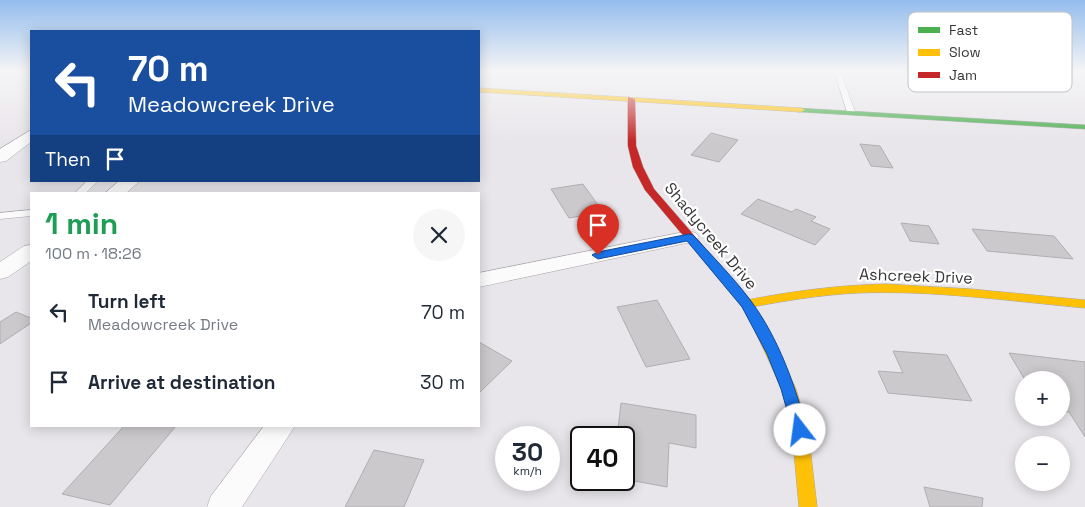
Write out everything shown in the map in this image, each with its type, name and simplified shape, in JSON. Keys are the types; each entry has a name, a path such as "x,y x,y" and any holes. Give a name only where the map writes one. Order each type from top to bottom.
{"street":[{"path":"541,94 1085,127"},
{"name":"Shadycreek Drive","path":"631,99 629,134 633,156 650,190 747,304 774,354 788,389 800,430 808,507"},
{"path":"0,136 30,136"},
{"path":"0,156 30,136"},
{"path":"116,192 130,182"},
{"path":"480,280 689,237"},
{"path":"0,272 30,251"},
{"name":"Ashcreek Drive","path":"747,304 828,291 872,289 934,290 1085,304"},
{"path":"223,507 280,427"}],"lane":[{"path":"845,94 851,112"},
{"path":"81,192 91,182"},
{"path":"0,216 30,213"}],"building":[{"path":"711,133 738,140 719,162 691,155"},
{"path":"860,144 880,146 893,168 871,166"},
{"path":"583,184 603,212 569,218 551,189"},
{"path":"758,199 792,212 796,209 816,217 811,221 830,229 815,245 741,214"},
{"path":"901,223 929,226 939,244 910,241"},
{"path":"972,229 1054,236 1073,259 987,251"},
{"path":"657,300 690,359 646,367 617,307"},
{"path":"16,312 30,318 30,324 0,344 0,322"},
{"path":"480,343 512,361 480,392"},
{"path":"893,351 947,355 972,401 888,393 878,371 903,373"},
{"path":"1009,353 1085,362 1085,437 1070,414 1070,371 1020,371"},
{"path":"621,403 696,415 696,448 669,443 667,487 635,481 635,426 618,426"},
{"path":"123,427 175,427 110,505 62,494"},
{"path":"374,450 424,460 404,507 345,507"},
{"path":"924,487 983,498 982,507 930,507"}],"traffic: fast":[{"path":"801,110 1085,127"}],"traffic: slow":[{"path":"538,94 801,110"},
{"path":"747,304 829,291 886,288 971,293 1085,304"},
{"path":"762,331 789,389 800,430 808,507"}],"traffic: jam":[{"path":"631,99 632,146 638,167 650,190 747,304 762,331"}],"route":[{"path":"598,255 689,237 747,304 774,354 788,389 800,430"}]}
